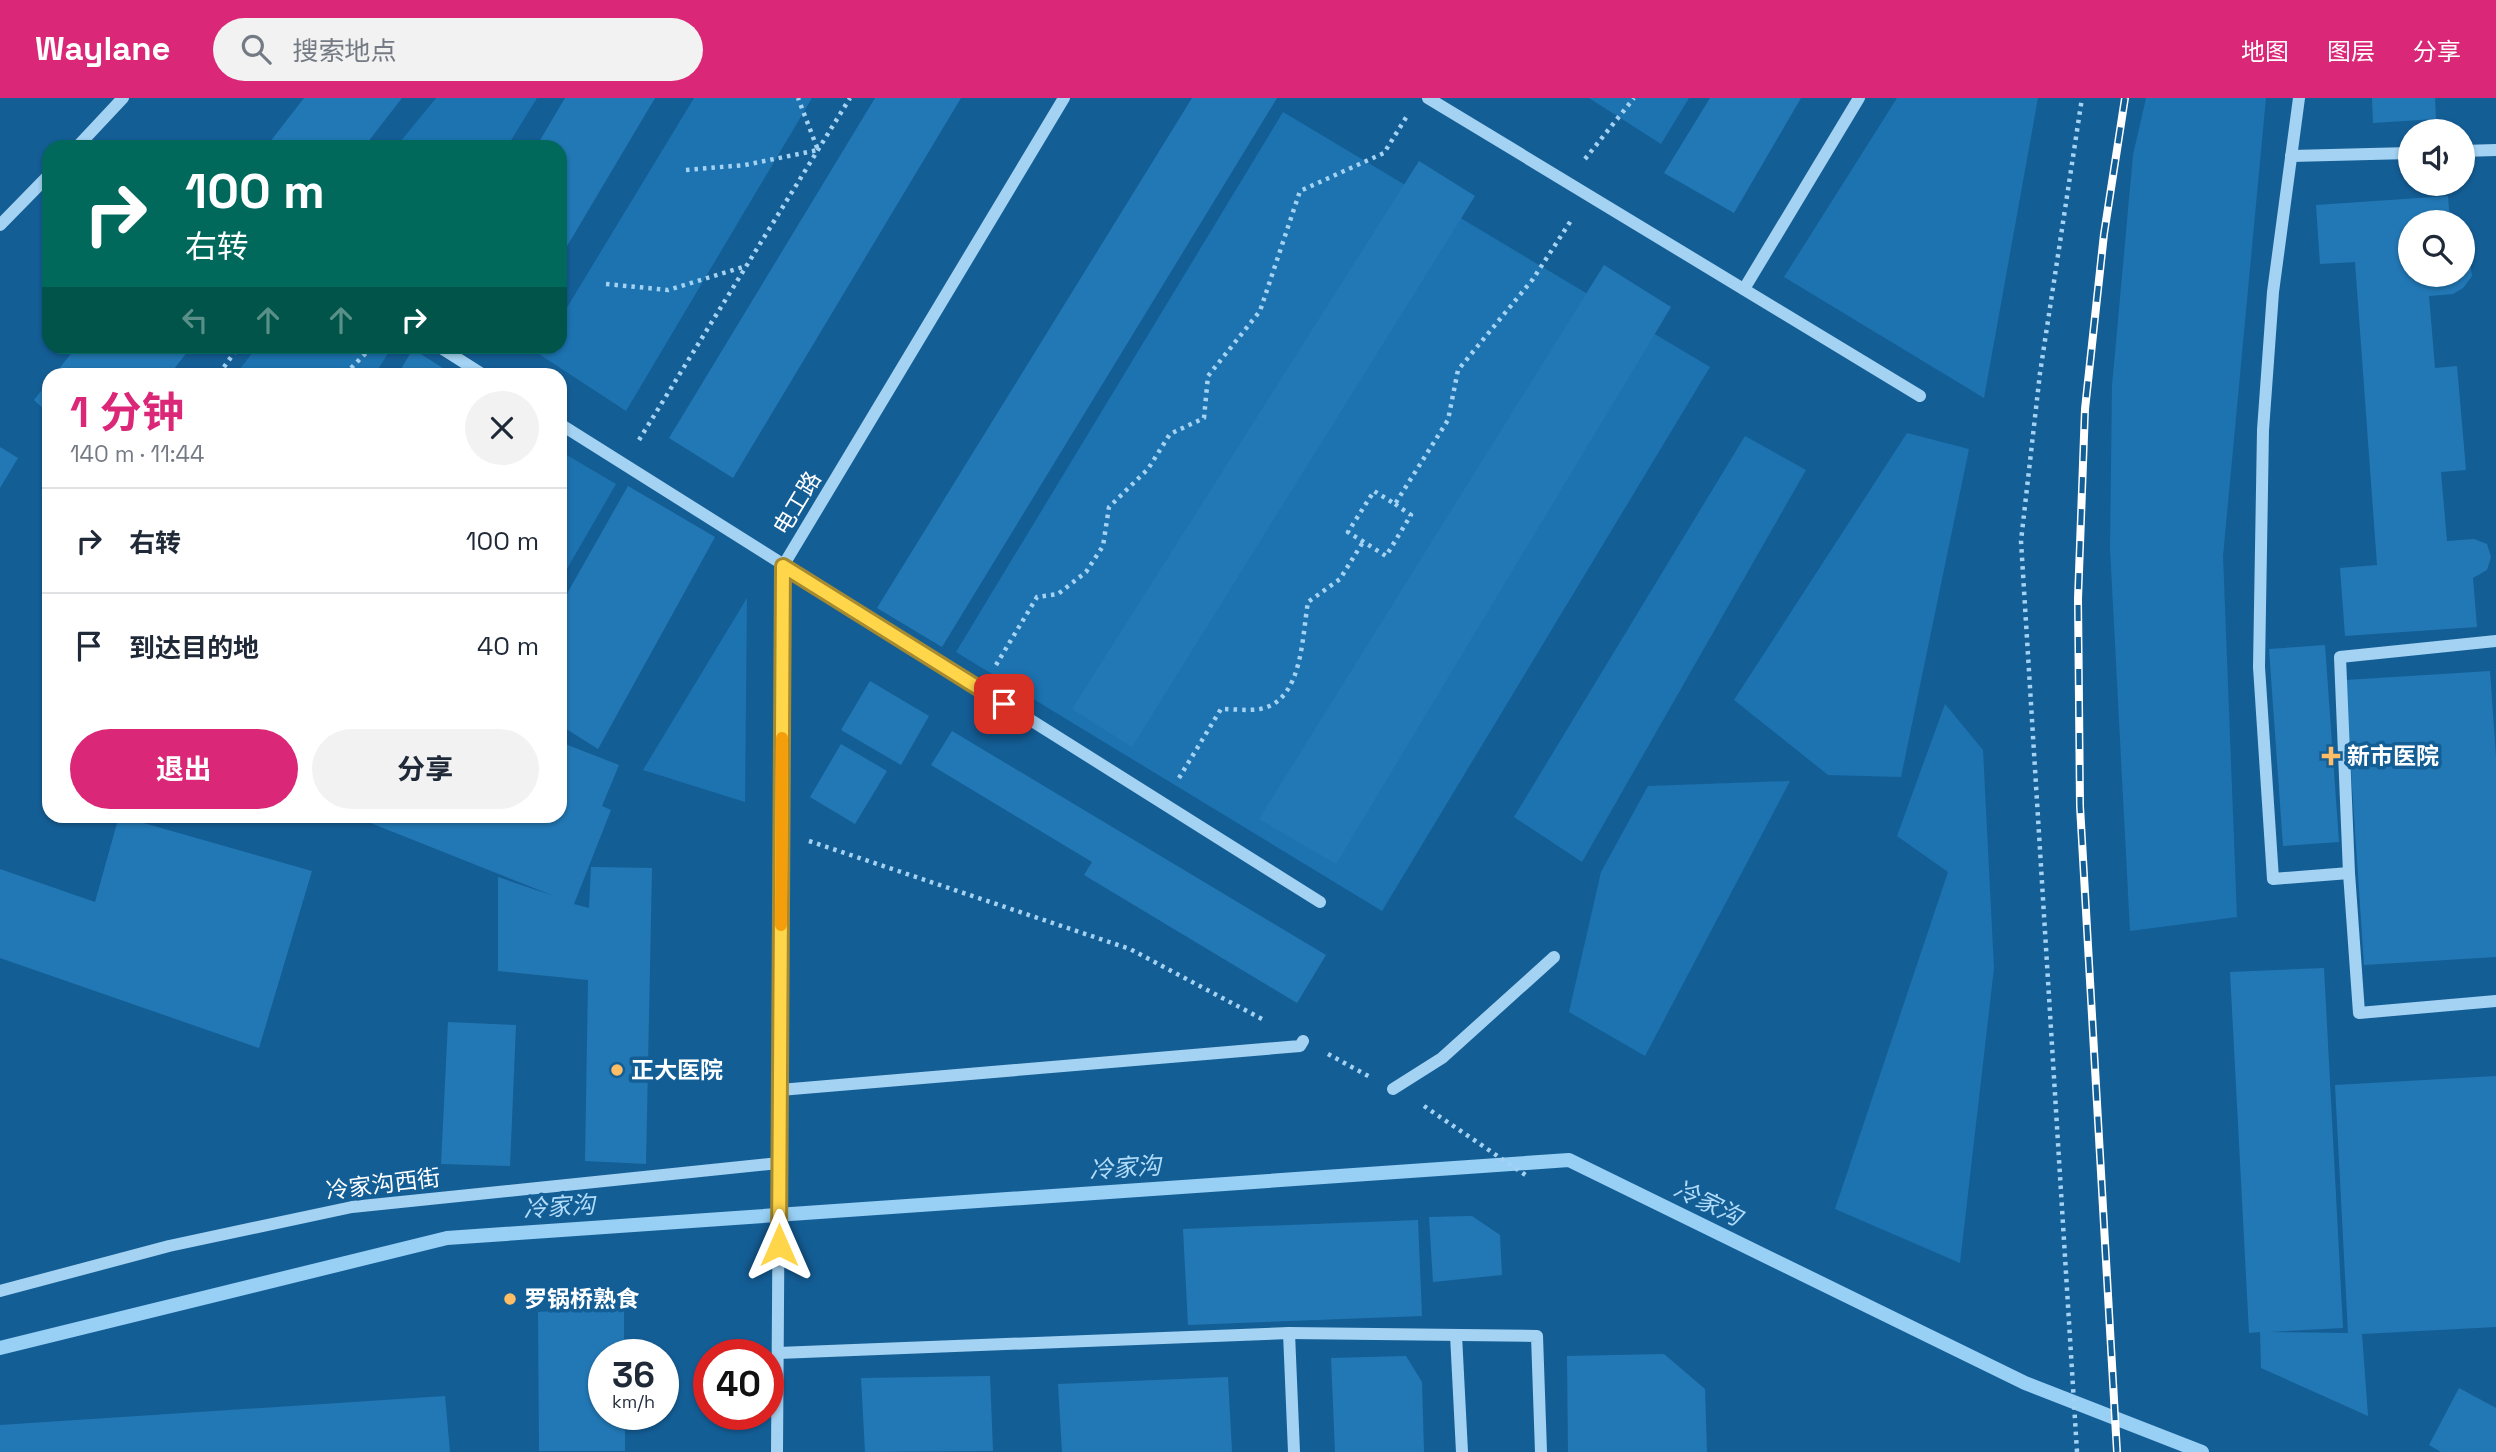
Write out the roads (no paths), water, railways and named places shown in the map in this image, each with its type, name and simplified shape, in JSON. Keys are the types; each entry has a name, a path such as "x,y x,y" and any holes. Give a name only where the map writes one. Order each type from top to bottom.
{"street":[{"path":"84,140 123,98"},
{"name":"电工路","path":"778,1339 783,566 1064,98"},
{"path":"1428,98 1920,396"},
{"path":"1744,289 1859,98"},
{"path":"2299,98 2273,292 2263,430 2259,667 2273,879 2349,873"},
{"path":"2475,151 2496,150"},
{"path":"2291,156 2398,153"},
{"path":"0,225 42,182"},
{"path":"451,354 473,368"},
{"path":"567,428 1320,902"},
{"path":"2496,641 2340,657 2349,873 2359,1013 2496,1001"},
{"path":"1393,1089 1442,1058 1553,957"},
{"path":"780,1090 1300,1046 1303,1041"},
{"name":"冷家沟西街","path":"0,1291 169,1246 352,1207 779,1163"},
{"path":"1289,1334 1294,1452"},
{"path":"784,1353 1289,1334 1537,1336 1541,1452"},
{"path":"1456,1335 1462,1452"},
{"name":"电工路","path":"777,1430 777,1452"}],"waterway":[{"name":"冷家沟","path":"0,1348 447,1238 1569,1160 2025,1383 2202,1452"}],"railway":[{"path":"2117,1452 2080,806 2078,599 2085,409 2104,234 2125,98"}],"place":[{"name":"新市医院","path":"2331,756"},
{"name":"正大医院","path":"617,1070"},
{"name":"罗锅桥熟食","path":"510,1299"}]}
